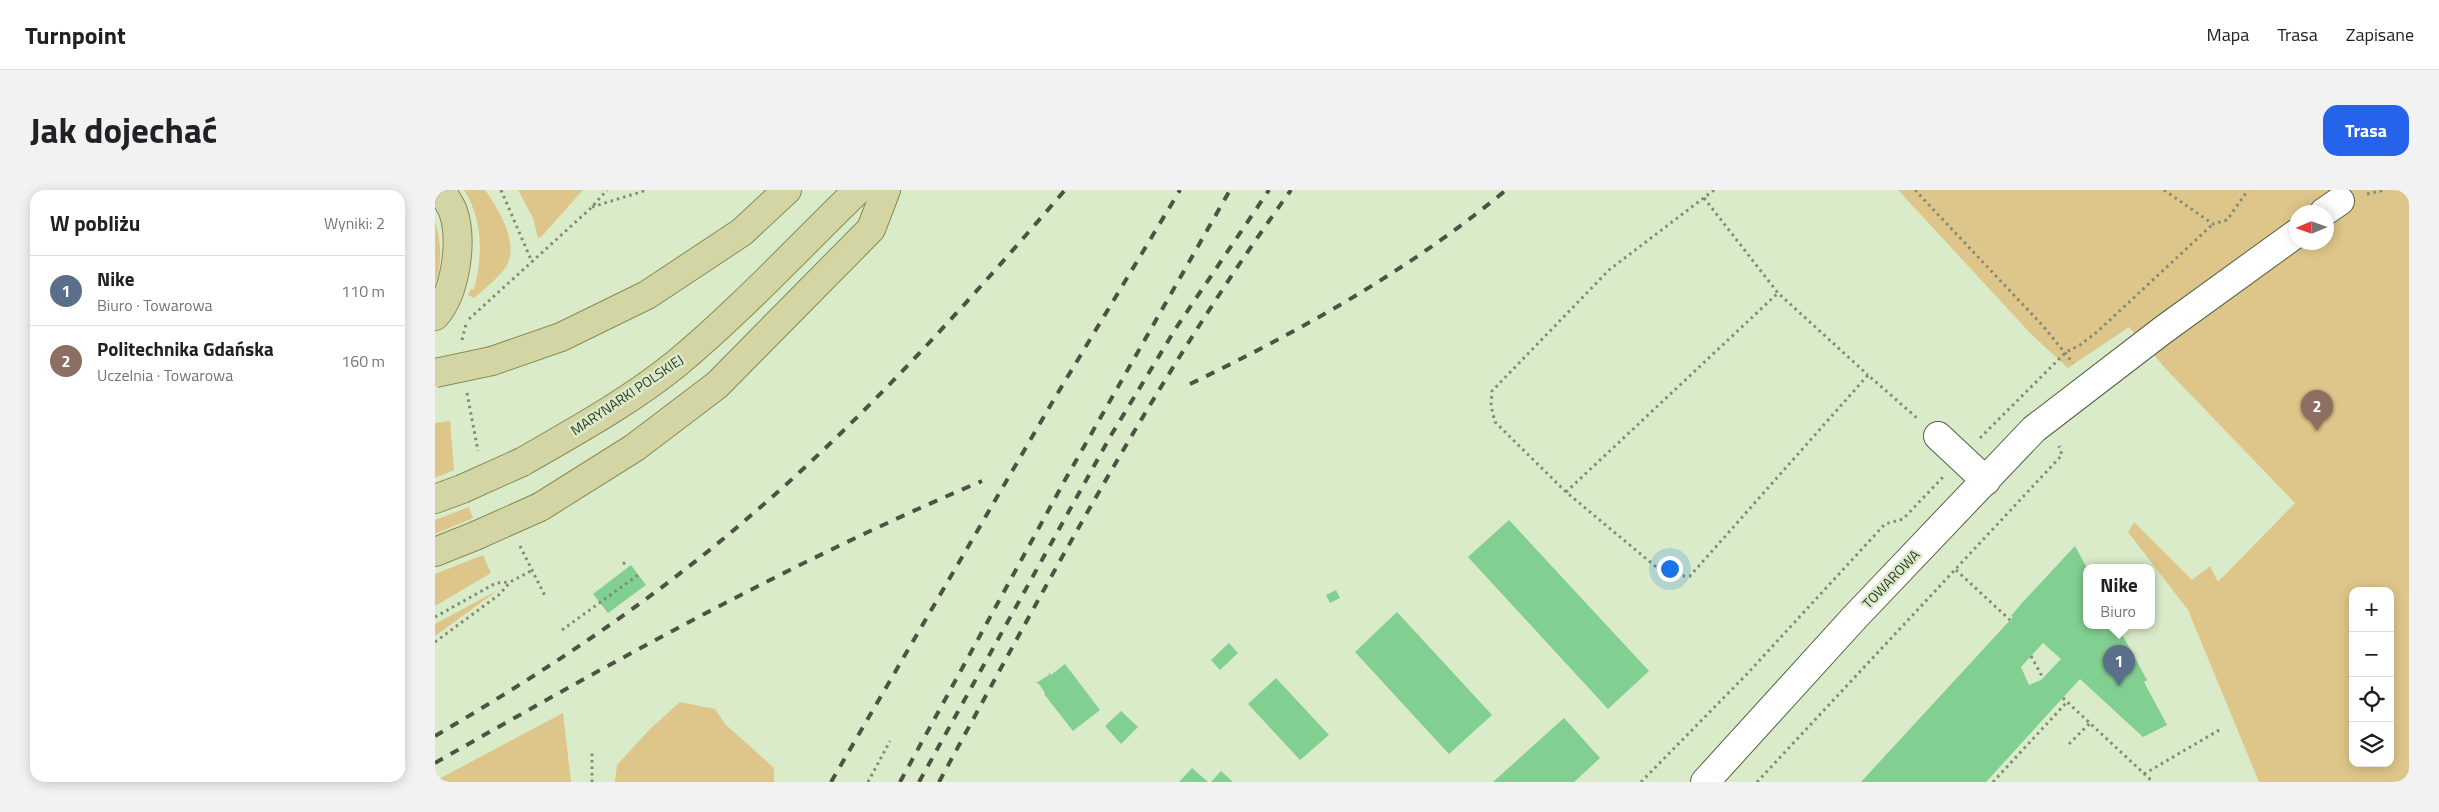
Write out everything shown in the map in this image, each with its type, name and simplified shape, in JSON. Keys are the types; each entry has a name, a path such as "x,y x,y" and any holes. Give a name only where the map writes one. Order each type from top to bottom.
{"main road":[{"path":"435,316 452,284 458,251 453,211 441,190"},
{"path":"435,373 492,361 561,337 647,295 742,232 787,190"},
{"name":"MARYNARKI POLSKIEJ","path":"435,498 522,462 591,423 675,365 715,329 857,190"},
{"path":"435,552 540,507 634,448 717,385 871,229 886,190"}],"street":[{"name":"TOWAROWA","path":"1705,782 1855,616 2035,429 2087,387 2289,239"},
{"path":"1938,436 1986,481"}],"path":[{"path":"501,190 532,262"},
{"path":"591,208 647,190"},
{"path":"1714,190 1609,270 1492,391 1491,406 1495,422 1566,492 1667,576 1690,576 1868,376"},
{"path":"1915,190 2066,352 2087,387"},
{"path":"2164,190 2213,224"},
{"path":"1641,782 1746,674 1885,524 1903,520 1961,458 2066,352 2080,345 2097,332 2213,224 2227,220 2248,190"},
{"path":"1704,198 1778,293 1868,376 1938,436"},
{"path":"1566,492 1778,293"},
{"path":"1757,782 2062,455 2050,417"},
{"path":"623,564 628,560"},
{"path":"1956,570 2010,620"},
{"path":"435,642 499,594 510,582 531,571 545,596"},
{"path":"562,630 638,575"},
{"path":"435,617 496,583 510,582"},
{"path":"2031,656 2043,678"},
{"path":"2063,698 2153,782"},
{"path":"1993,782 2067,702"},
{"path":"2069,744 2090,723"},
{"path":"2144,774 2221,729"},
{"path":"868,782 890,741"},
{"path":"591,782 592,753"}],"shaded area":[{"path":"464,190 485,190 501,216 509,236 510,246 510,256 504,270 474,298 468,295 471,289 474,289 479,264 478,226 475,213"},
{"path":"518,190 583,190 542,236 538,238 533,218"},
{"path":"1898,190 2409,190 2409,782 2259,782 2188,610 2155,567 2155,564 2153,564 2128,532 2134,522 2192,580 2210,566 2218,582 2295,503 2166,369 2129,327 2068,368 2031,334"},
{"path":"435,222 439,237 440,254 439,271 435,286"},
{"path":"450,421 454,470 435,478 435,423"},
{"path":"469,507 473,518 435,534 435,520"},
{"path":"483,555 491,573 435,606 435,574"},
{"path":"498,590 435,636 435,624"},
{"path":"680,702 715,709 725,724 774,768 774,782 615,782 617,765 650,729"},
{"path":"563,713 571,782 435,782 435,781"}],"building":[{"path":"1509,520 1649,671 1608,709 1468,557"},
{"path":"2075,546 2085,564 2083,564 2083,629 2119,629 2147,680 2144,682 2167,725 2143,737 2080,679 1986,782 1861,782 2013,617 2011,616","holes":["2043,643 2061,659 2041,680 2029,685 2021,667"]},
{"path":"631,565 646,585 608,613 593,594"},
{"path":"1336,590 1340,598 1330,603 1326,595"},
{"path":"1397,612 1492,715 1449,754 1355,652"},
{"path":"1229,643 1238,653 1220,670 1211,660"},
{"path":"1065,664 1100,710 1073,731 1044,694 1039,684 1036,683 1049,675 1049,672 1051,675"},
{"path":"1276,678 1329,735 1300,760 1248,704"},
{"path":"1121,711 1138,727 1121,744 1105,726"},
{"path":"1564,718 1600,758 1574,782 1493,782"},
{"path":"1192,768 1208,782 1179,782"},
{"path":"1221,771 1233,782 1211,782"}],"railway":[{"path":"435,736 597,634 675,578 749,517 833,440 913,360 1065,190"},
{"path":"831,782 1053,401 1180,190"},
{"path":"900,782 1065,480 1230,190"},
{"path":"919,782 1110,437 1176,328 1269,190"},
{"path":"939,782 1063,555 1149,406 1242,261 1291,190"},
{"path":"1190,384 1314,320 1394,272 1470,219 1506,190"},
{"path":"435,763 569,687 773,578 842,544 982,481"}],"place":[{"name":"Politechnika Gdańska","path":"2317,431"},
{"name":"Nike","path":"2119,686"}]}
